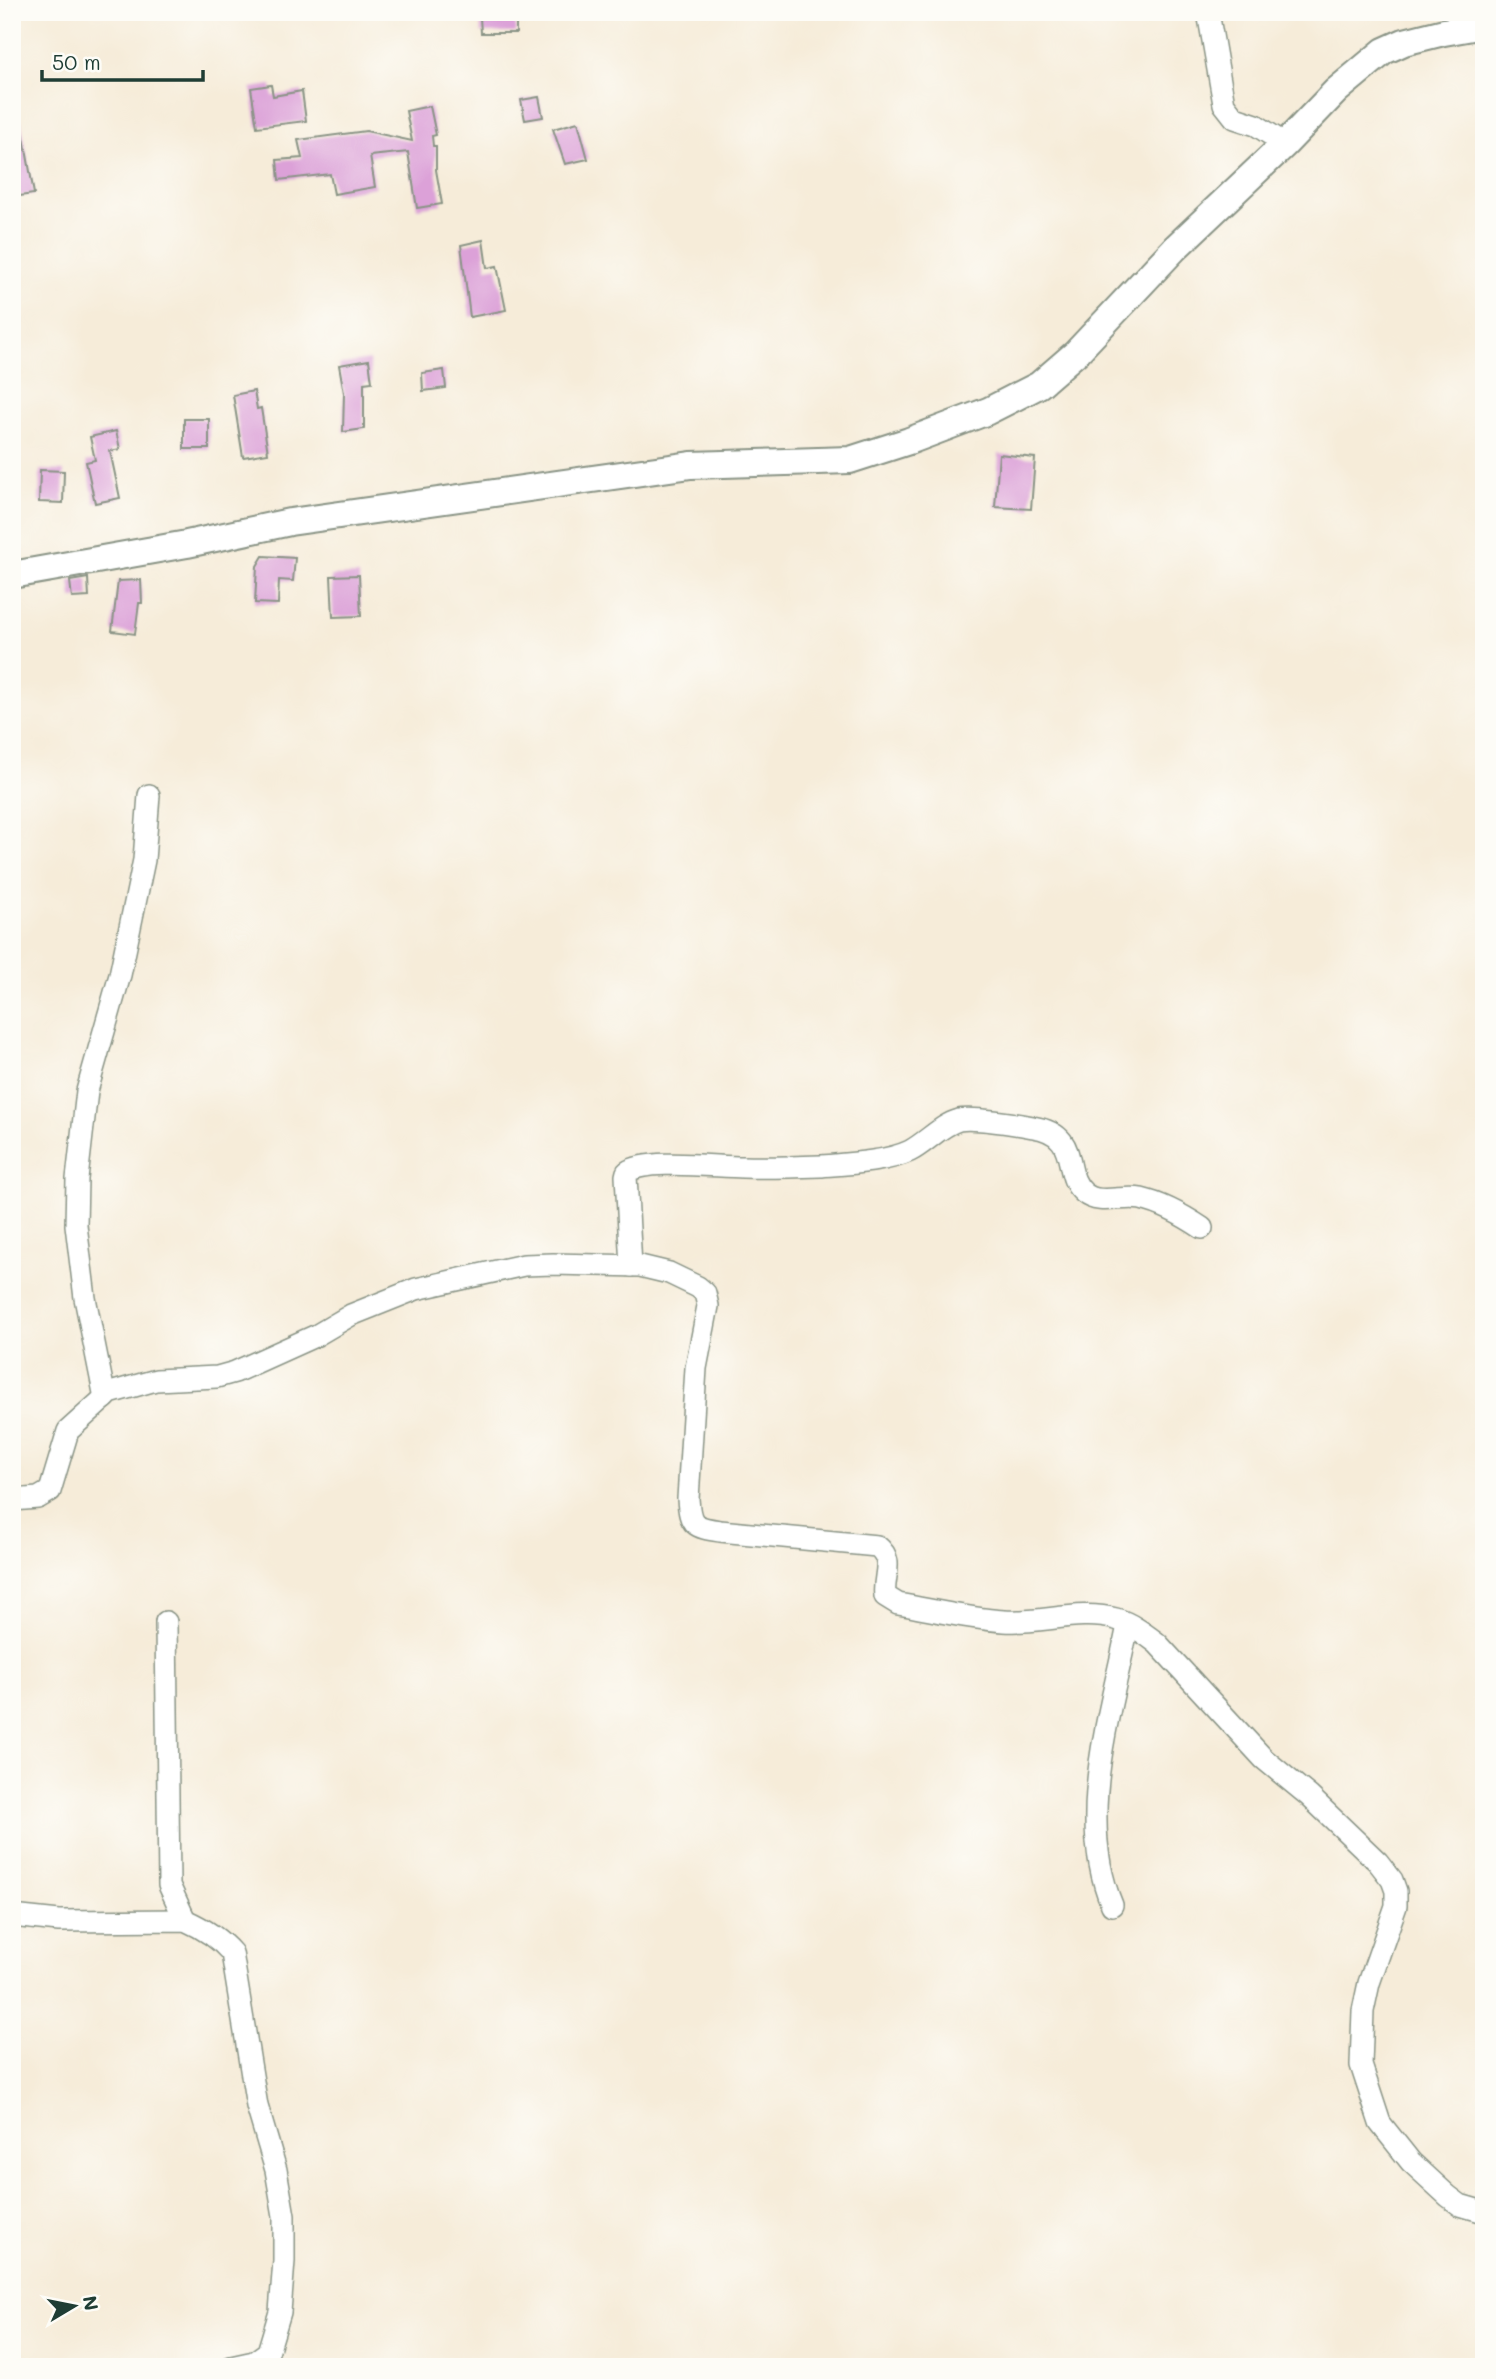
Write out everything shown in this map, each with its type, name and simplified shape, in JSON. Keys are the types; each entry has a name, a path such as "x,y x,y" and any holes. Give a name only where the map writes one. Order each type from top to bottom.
{"street":[{"path":"1208,12 1224,104 1235,118 1256,125 1285,144"},
{"path":"12,575 290,523 583,479 691,465 850,460 898,445 988,411 1039,385 1076,353 1175,248 1285,144 1336,91 1384,51 1417,38 1484,25"},
{"path":"105,1398 94,1353 83,1286 76,1225 77,1179 87,1091 120,975 144,860 149,795"},
{"path":"631,1266 626,1176 627,1172 634,1168 664,1165 795,1167 851,1163 910,1151 954,1122 967,1119 1036,1127 1054,1134 1069,1154 1074,1177 1084,1194 1098,1199 1140,1198 1178,1213 1202,1228"},
{"path":"12,1500 38,1498 50,1491 68,1431 79,1419 117,1390 177,1377 217,1377 235,1372 317,1335 351,1315 416,1289 524,1265 631,1266 669,1273 698,1287 708,1300 696,1368 688,1499 689,1516 696,1525 720,1531 877,1546 888,1561 885,1596 898,1604 1000,1621 1029,1623 1078,1615 1115,1619 1157,1643 1264,1759 1358,1843 1392,1880 1396,1891 1396,1906 1369,1983 1363,2011 1361,2065 1380,2123 1411,2162 1454,2201 1484,2212"},
{"path":"166,1622 169,1885 185,1920"},
{"path":"1112,1905 1103,1884 1095,1798 1128,1625"},
{"path":"12,1916 59,1922 185,1920 215,1937 232,1953 237,1969 257,2106 276,2170 284,2216 281,2312 274,2339 262,2358 232,2367"}],"building":[{"path":"516,16 516,33 481,33 480,17"},
{"path":"271,85 273,96 302,91 306,121 257,127 251,88"},
{"path":"539,97 543,117 525,120 521,100"},
{"path":"430,106 436,135 432,136 433,146 436,146 436,170 442,204 417,208 408,152 370,156 375,187 334,194 330,174 279,180 277,160 302,158 298,140 366,131 412,141 406,111"},
{"path":"21,121 34,194 12,197 12,122"},
{"path":"578,122 588,159 565,164 553,129"},
{"path":"483,240 487,268 497,266 506,310 470,317 461,245"},
{"path":"369,360 372,382 364,383 364,429 343,432 344,393 339,365"},
{"path":"444,370 446,388 423,391 422,373"},
{"path":"254,391 257,409 261,408 268,453 243,457 233,395"},
{"path":"184,419 209,419 209,449 184,449"},
{"path":"116,431 120,449 110,451 120,498 95,503 86,462 95,460 90,437"},
{"path":"999,454 1035,458 1031,509 995,507"},
{"path":"40,470 64,471 63,503 39,502"},
{"path":"263,556 295,558 293,581 279,580 278,604 255,603 257,566"},
{"path":"359,575 361,616 333,617 331,576"},
{"path":"88,578 89,597 72,598 70,581"},
{"path":"141,580 142,603 139,603 135,634 112,631 118,581"}]}
